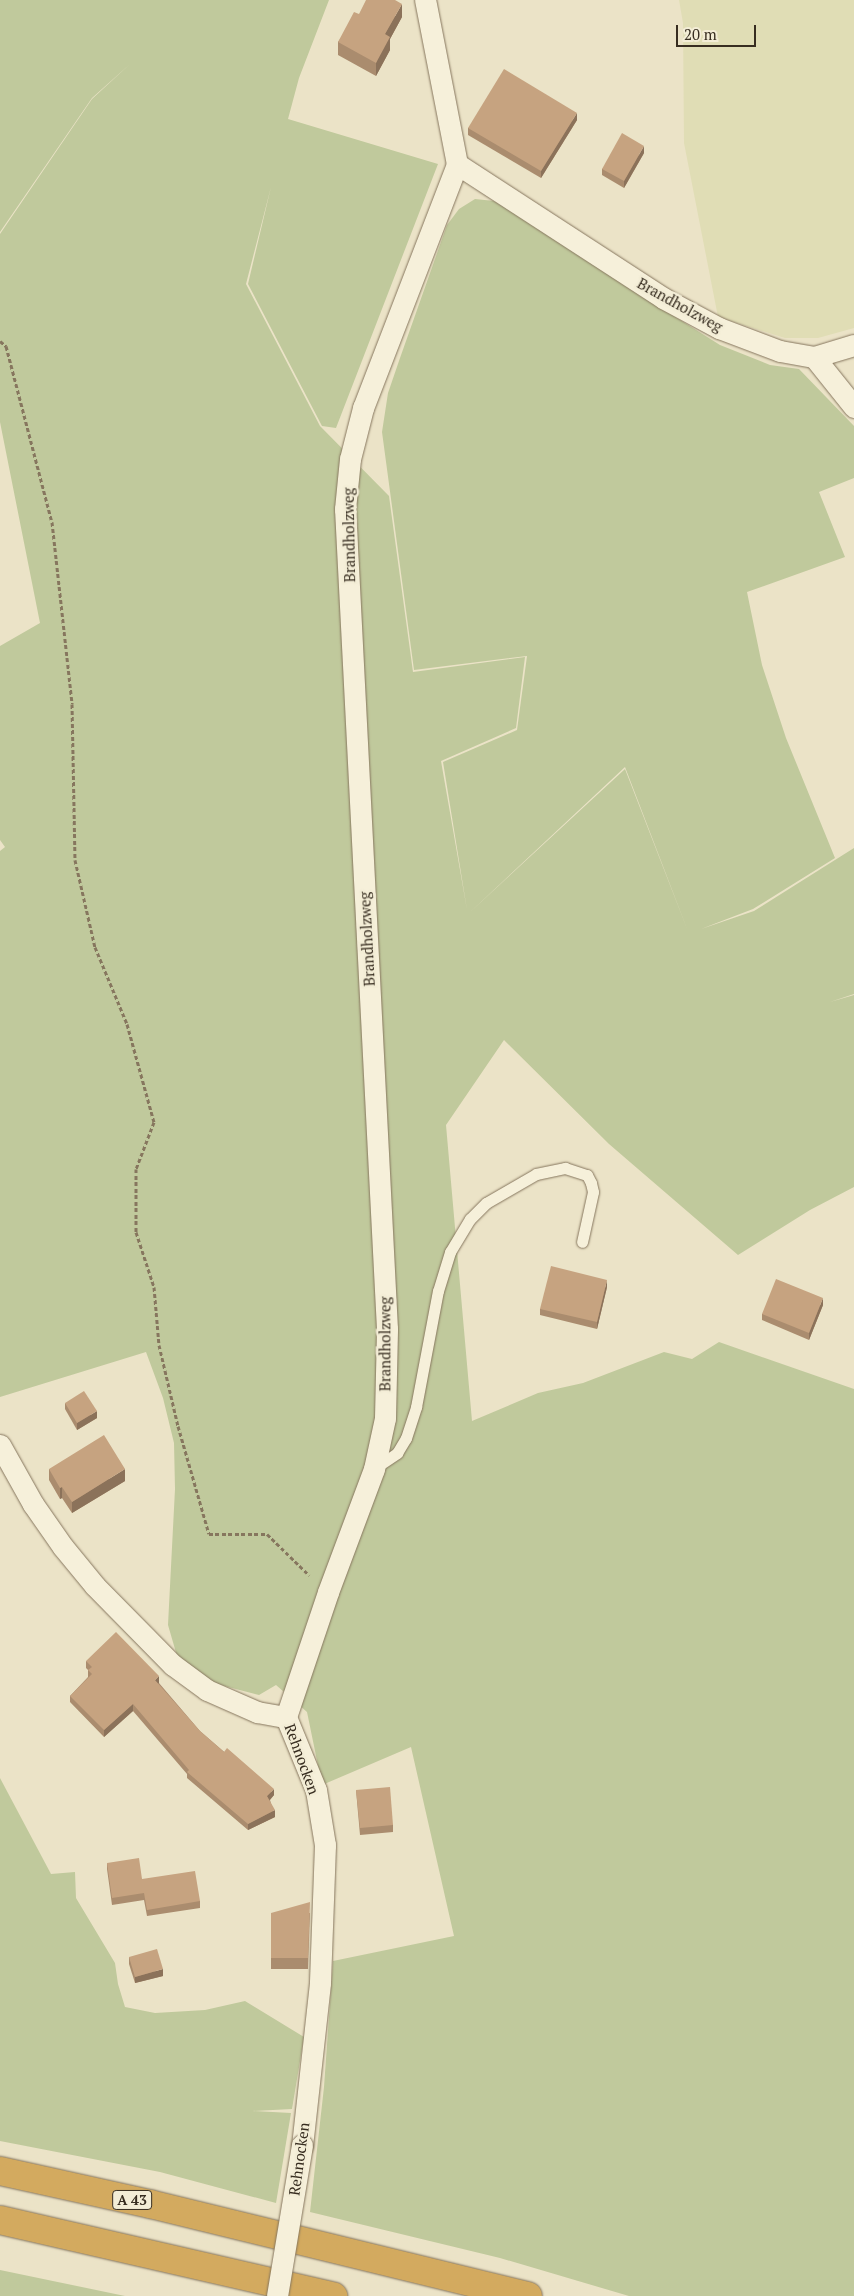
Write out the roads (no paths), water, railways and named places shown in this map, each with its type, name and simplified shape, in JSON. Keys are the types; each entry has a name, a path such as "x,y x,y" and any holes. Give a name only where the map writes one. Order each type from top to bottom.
{"highway":[{"name":"A 43","path":"0,2171 150,2204 528,2296"},
{"path":"0,2220 254,2276 334,2296"}],"street":[{"path":"425,0 457,164"},
{"name":"Brandholzweg","path":"286,1717 328,1592 374,1469 385,1418 387,1329 345,509 350,459 363,408 457,164 690,314 754,342 814,357"},
{"path":"854,345 814,357 854,407"},
{"name":"Rehnocken","path":"0,1445 33,1504 63,1547 95,1586 172,1665 207,1690 256,1712 286,1717 316,1790 325,1845 320,1983 302,2145 278,2296"}],"lane":[{"path":"374,1469 397,1453 406,1438 416,1407 438,1291 450,1252 470,1219 486,1203 536,1174 565,1168 587,1175 591,1183 593,1192 582,1242"}]}
